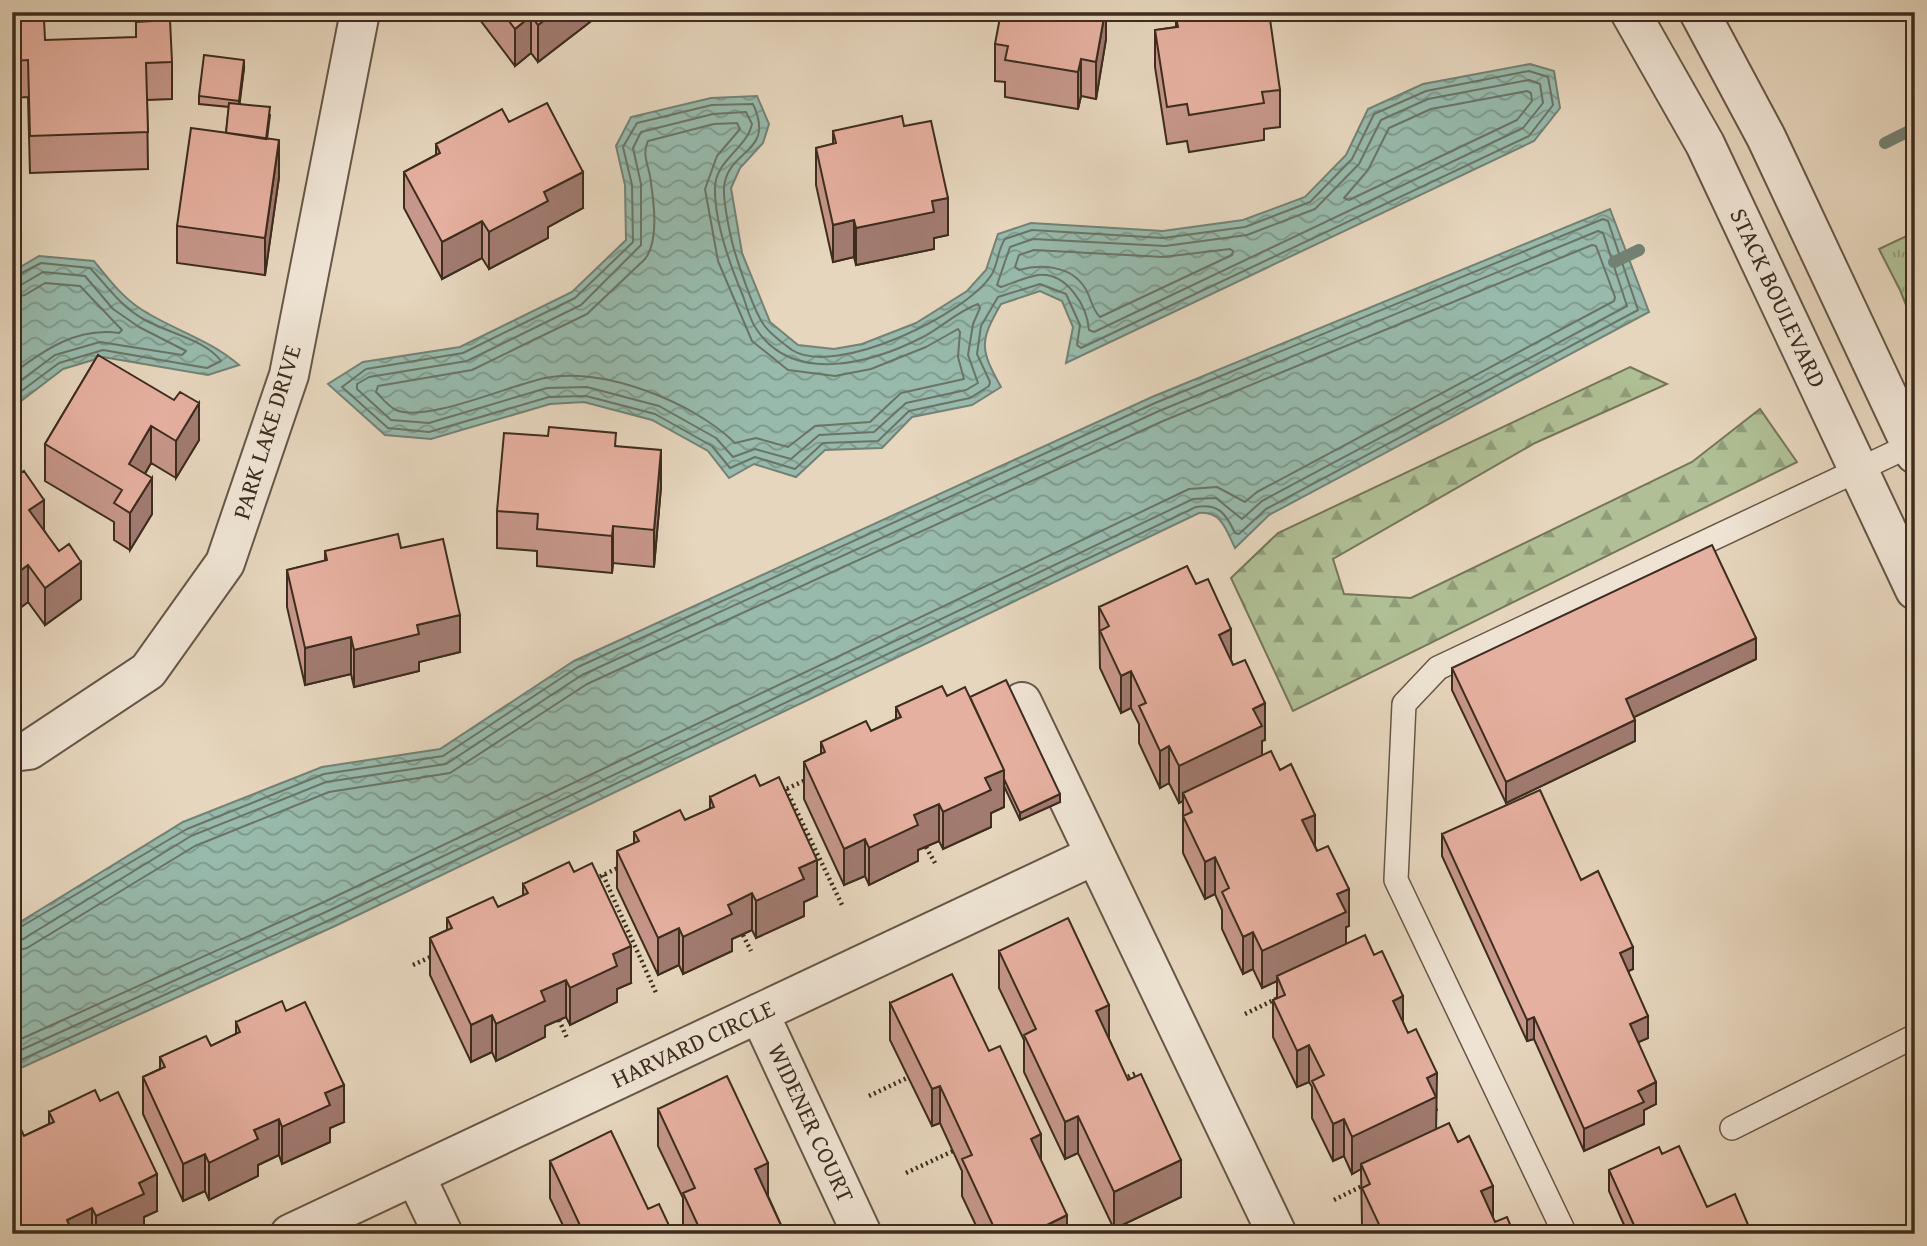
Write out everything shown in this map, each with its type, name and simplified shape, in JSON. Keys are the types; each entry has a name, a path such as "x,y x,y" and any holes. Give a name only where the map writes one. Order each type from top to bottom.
{"street":[{"name":"PARK LAKE DRIVE","path":"12,752 29,750 148,671 225,563 289,375 360,12"},
{"name":"STACK BOULEVARD","path":"1630,12 1705,144 1915,590"},
{"path":"1699,12 1766,137 1913,449"},
{"path":"1022,702 1277,1234"},
{"name":"HARVARD CIRCLE","path":"290,1234 1095,855"},
{"name":"WIDENER COURT","path":"759,1013 862,1234"},
{"path":"415,1175 443,1234"}],"lane":[{"path":"1565,1234 1395,880 1404,704 1438,668 1858,470 1913,449"},
{"path":"1732,1128 1915,1036"}],"path":[{"path":"774,795 811,777"},
{"path":"786,789 843,907"},
{"path":"926,847 935,863"},
{"path":"590,881 627,864"},
{"path":"603,875 657,995"},
{"path":"743,935 751,951"},
{"path":"414,965 439,953"},
{"path":"1245,1014 1292,991"},
{"path":"559,1020 567,1038"},
{"path":"1113,1083 1138,1072"},
{"path":"869,1096 909,1077"},
{"path":"906,1173 953,1151"},
{"path":"1334,1200 1368,1183"}],"green space":[{"path":"1915,232 1915,327 1879,249"},
{"path":"1630,367 1667,384 1535,443 1333,559 1344,594 1411,598 1692,462 1760,409 1797,462 1293,711 1231,578 1278,533"}],"water":[{"path":"1530,64 1554,71 1560,108 1534,141 1066,363 1073,327 1062,301 1040,291 1001,304 989,328 985,346 989,363 1001,387 972,405 912,417 882,448 825,450 796,477 754,464 729,478 708,451 652,420 584,402 550,404 431,439 385,435 328,384 363,362 460,347 572,292 626,240 625,185 616,146 631,117 711,98 757,96 769,124 763,143 740,168 731,188 742,253 770,322 798,345 834,349 862,344 916,323 967,291 986,270 998,234 1031,223 1163,231 1243,220 1305,197 1346,155 1368,109 1423,84"},
{"path":"1610,209 1649,312 1269,515 1235,548 1218,518 1199,513 335,926 12,1072 12,927 183,822 322,767 440,749 574,661 1152,397"},
{"path":"39,256 94,261 118,290 140,309 206,343 239,365 208,375 103,357 63,369 12,408 12,272"}],"building":[{"path":"502,12 555,12 538,25 531,16 515,29"},
{"path":"1001,12 1105,12 1096,62 1081,59 1078,72 1005,60 1008,46 995,44"},
{"path":"1211,12 1251,12 1251,15 1269,12 1280,90 1262,92 1264,103 1189,115 1187,104 1167,107 1155,30 1178,27 1176,18"},
{"path":"44,19 45,40 136,37 136,22 170,20 172,62 146,63 148,132 30,136 28,60 12,61 12,20"},
{"path":"204,55 244,60 239,101 199,96"},
{"path":"229,103 270,107 266,139 226,133"},
{"path":"547,103 583,172 544,192 548,201 489,232 482,221 442,242 404,172 440,153 436,144 502,109 509,122"},
{"path":"902,116 904,126 931,121 948,198 932,201 934,212 856,228 854,220 833,225 816,148 836,143 833,131"},
{"path":"191,128 279,140 265,238 177,226"},
{"path":"98,355 174,400 180,392 199,403 176,441 151,426 129,464 152,478 130,513 114,503 122,490 45,444"},
{"path":"549,427 616,433 615,446 661,450 654,530 613,526 612,536 537,529 538,514 497,511 504,433 548,436"},
{"path":"24,471 44,500 29,510 59,551 69,544 81,562 45,588 28,565 12,577 12,479"},
{"path":"398,534 401,548 443,539 460,615 417,625 419,634 354,650 351,637 305,648 287,570 327,560 325,551"},
{"path":"1712,545 1756,638 1626,699 1635,720 1506,782 1452,668"},
{"path":"1187,566 1196,584 1208,579 1231,629 1219,635 1233,665 1245,660 1265,703 1253,709 1262,726 1179,766 1169,746 1160,751 1139,706 1146,703 1131,671 1121,676 1100,631 1109,626 1099,607"},
{"path":"1006,680 1060,794 1020,813 1004,779 1004,770 970,697"},
{"path":"942,686 947,696 965,687 1004,770 985,778 991,790 943,812 939,804 914,815 918,825 869,848 865,839 844,849 804,762 825,752 821,742 866,721 871,731 901,717 896,707"},
{"path":"1271,751 1280,770 1291,764 1315,815 1302,820 1317,851 1328,846 1349,889 1337,894 1346,912 1262,951 1253,932 1243,937 1222,892 1229,888 1215,857 1205,862 1183,816 1192,812 1183,793"},
{"path":"755,775 760,786 779,777 817,860 799,868 804,879 756,901 752,893 728,905 732,914 683,937 679,928 658,938 617,851 639,841 634,832 680,810 685,820 714,807 710,797"},
{"path":"1540,790 1581,880 1598,871 1633,947 1620,953 1648,1016 1630,1024 1656,1082 1638,1091 1644,1102 1584,1129 1534,1017 1527,1020 1442,834"},
{"path":"569,862 574,872 592,863 631,946 613,954 617,966 570,988 566,980 541,991 545,1001 496,1024 492,1015 471,1025 430,938 452,928 447,918 493,897 498,907 528,893 523,884"},
{"path":"1068,918 1109,1005 1096,1011 1128,1080 1141,1074 1181,1160 1114,1192 1078,1116 1065,1122 1024,1035 1036,1029 999,951"},
{"path":"1365,935 1374,955 1382,951 1403,996 1393,1001 1408,1033 1416,1029 1437,1073 1427,1078 1436,1097 1352,1137 1344,1119 1333,1124 1312,1081 1324,1075 1309,1045 1297,1051 1273,1000 1285,995 1277,976"},
{"path":"952,974 989,1051 1000,1046 1041,1134 1031,1139 1067,1215 1029,1234 997,1234 962,1159 972,1155 940,1086 932,1089 890,1003"},
{"path":"282,1001 286,1011 305,1002 344,1085 325,1093 330,1105 282,1127 279,1119 254,1130 258,1139 209,1163 205,1154 183,1164 143,1077 165,1067 160,1057 206,1036 211,1046 240,1032 236,1022"},
{"path":"727,1076 768,1163 755,1169 785,1234 702,1234 683,1193 695,1188 658,1109"},
{"path":"95,1090 100,1101 118,1092 157,1174 139,1183 144,1194 96,1216 92,1208 67,1220 71,1229 61,1234 12,1234 12,1128 19,1125 24,1136 54,1122 49,1112"},
{"path":"1449,1123 1458,1142 1469,1136 1493,1186 1481,1191 1495,1222 1507,1217 1514,1234 1395,1234 1393,1229 1383,1233 1362,1188 1370,1184 1361,1164"},
{"path":"611,1131 648,1209 659,1204 673,1234 584,1234 550,1161"},
{"path":"1679,1146 1707,1207 1735,1194 1752,1234 1638,1234 1609,1170 1659,1147 1662,1154"}],"waterway":[{"path":"1885,143 1915,128"},
{"path":"1614,262 1639,250"}]}
